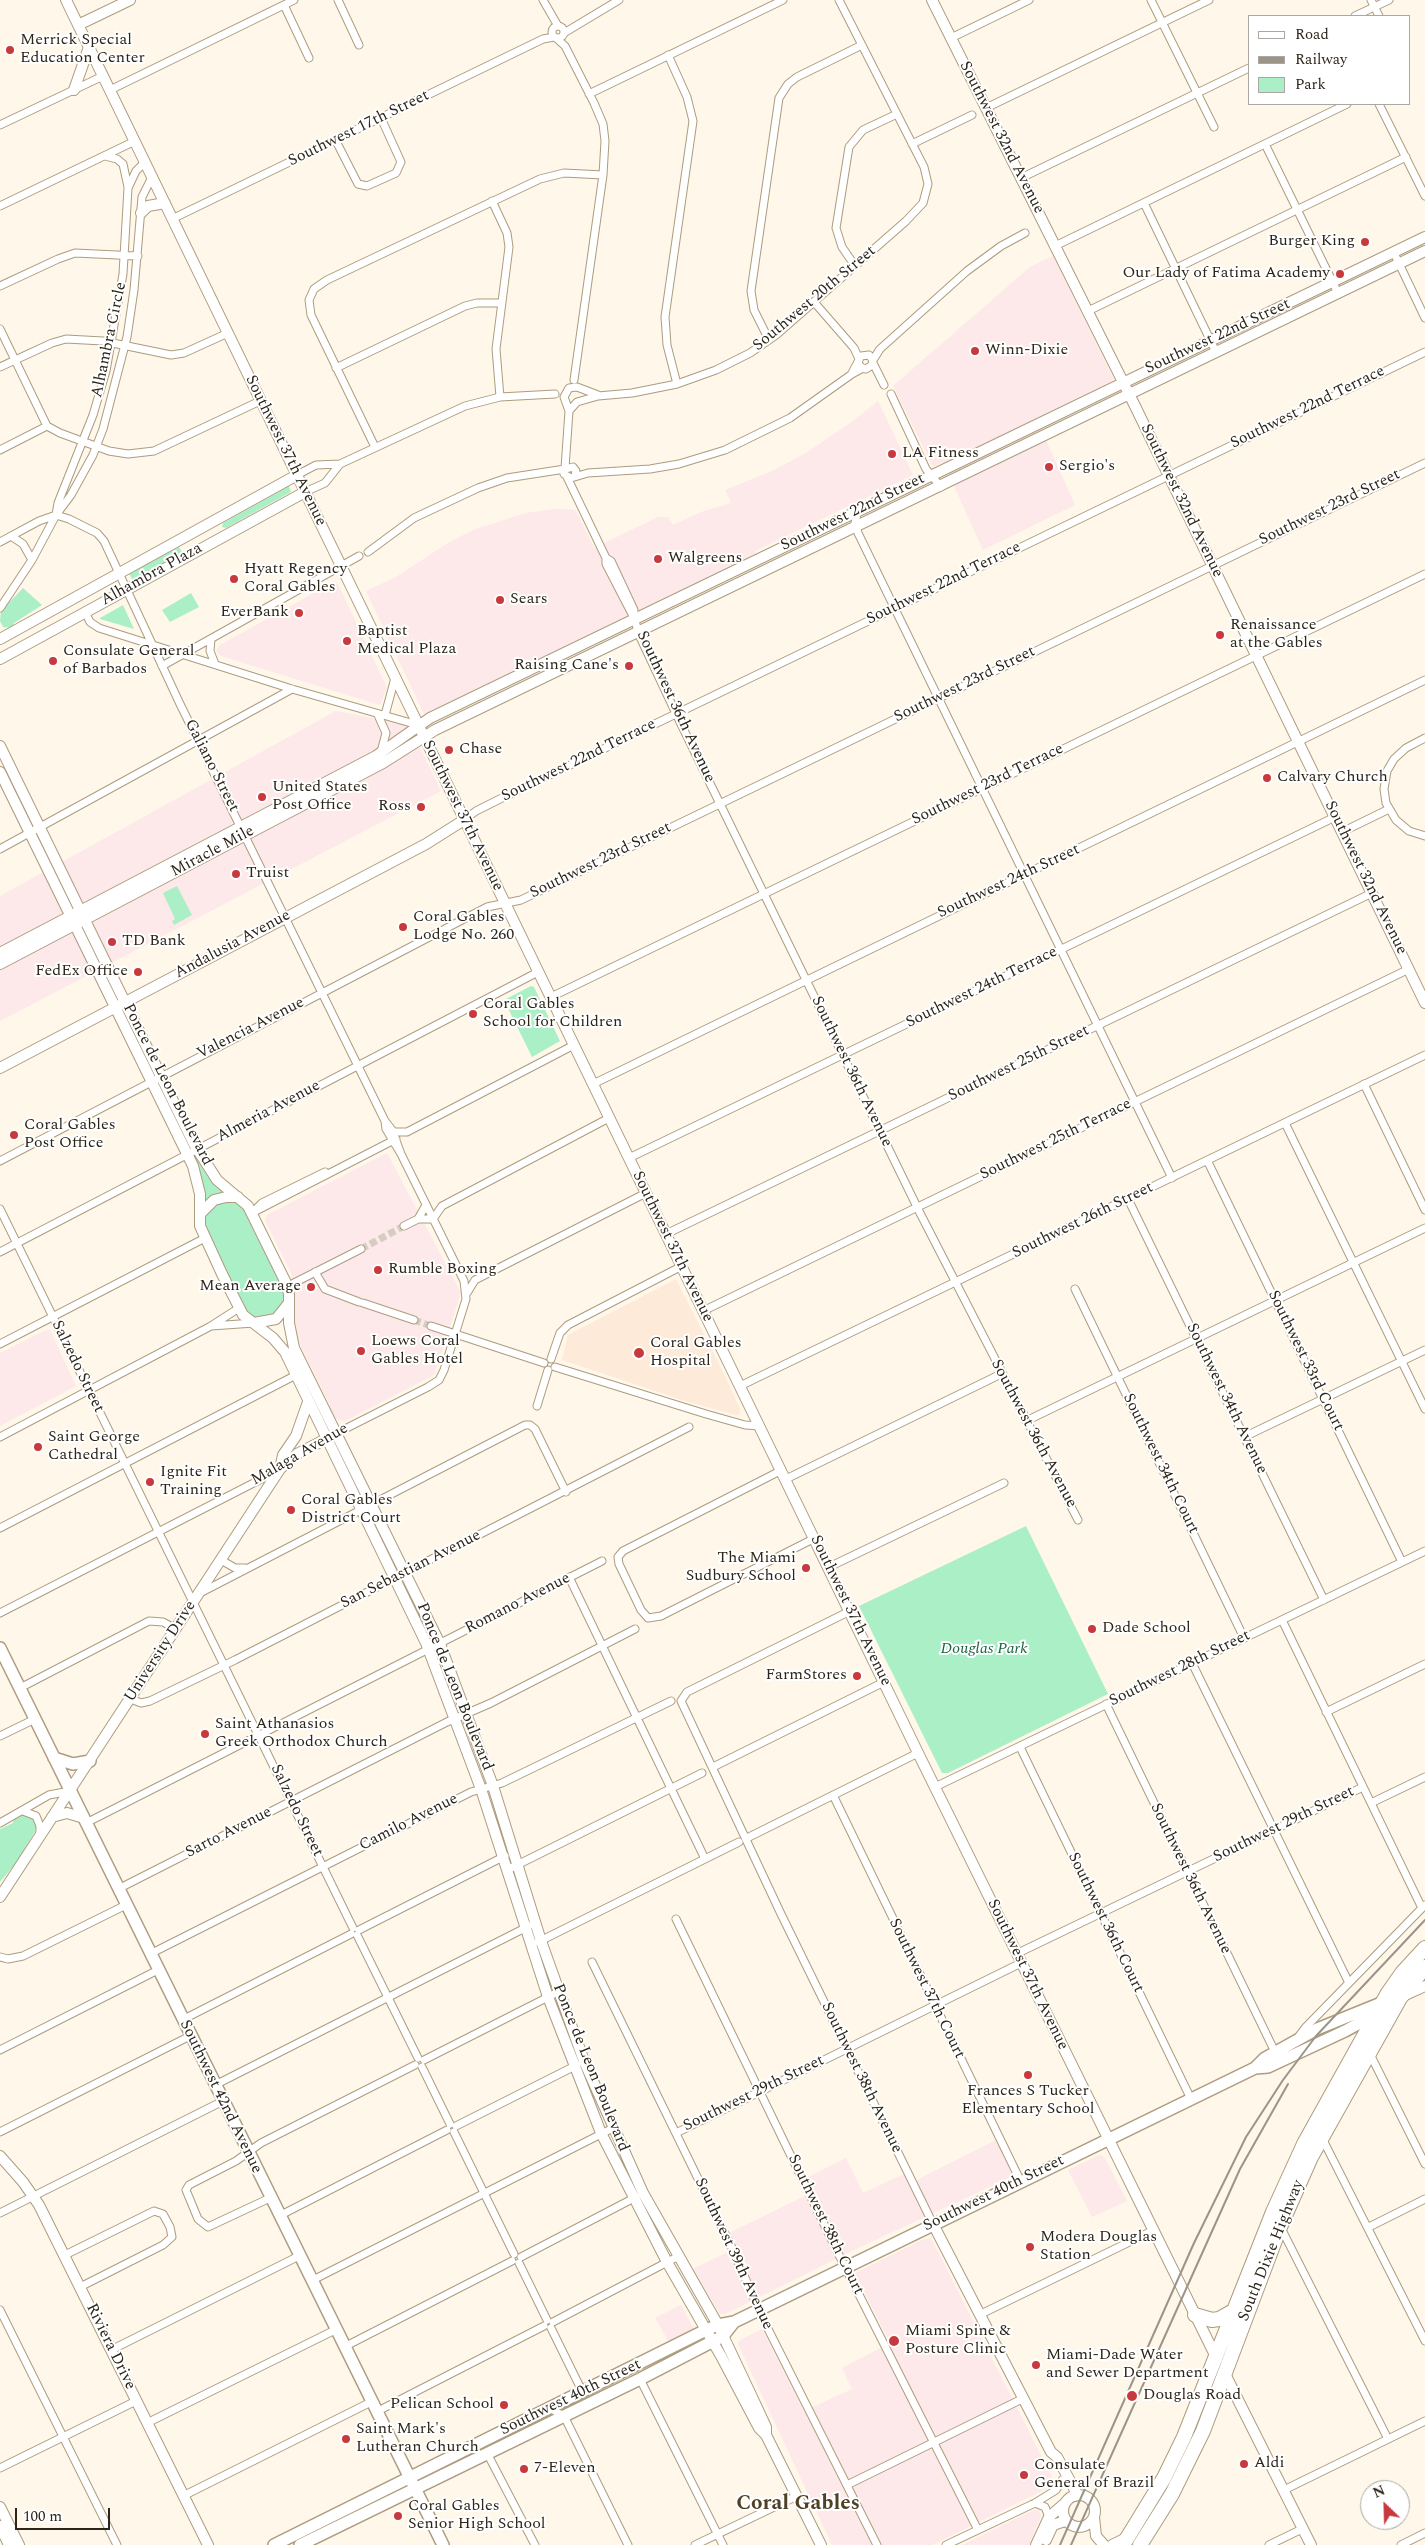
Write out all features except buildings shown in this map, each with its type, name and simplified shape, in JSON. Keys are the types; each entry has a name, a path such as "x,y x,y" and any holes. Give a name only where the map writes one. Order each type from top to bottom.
{"highway":[{"name":"South Dixie Highway","path":"1130,2542 1174,2458 1235,2310 1272,2212 1314,2125 1382,2002 1402,1973 1425,1948"},
{"name":"South Dixie Highway","path":"1130,2542 1188,2462 1280,2227 1322,2137 1400,1998 1425,1967"},
{"path":"1195,2315 1212,2320 1225,2316 1235,2310"}],"main road":[{"name":"Southwest 42nd Avenue","path":"0,1650 442,2545"},
{"path":"54,1758 73,1764 90,1761"},
{"name":"Southwest 40th Street","path":"1255,2068 1268,2067 1345,2032 1400,1998"},
{"name":"Southwest 40th Street","path":"300,2545 640,2379 718,2338 734,2322 760,2308 1255,2068 1265,2058 1275,2052 1333,2022 1382,2002 1400,1998"},
{"name":"Southwest 40th Street","path":"274,2545 409,2477 551,2409 706,2330 718,2325 734,2322"}],"street":[{"name":"Southwest 37th Avenue","path":"66,0 1107,2140 1311,2545"},
{"path":"78,25 130,0"},
{"path":"110,90 294,0"},
{"path":"338,0 359,45"},
{"path":"542,0 589,94 604,130 603,175 574,380"},
{"name":"Southwest 17th Street","path":"172,219 572,26 618,0"},
{"path":"589,94 783,0"},
{"path":"840,0 912,144 972,115"},
{"name":"Southwest 32nd Avenue","path":"932,0 1123,382 1425,1003"},
{"path":"951,38 1029,0"},
{"path":"1151,0 1214,127"},
{"path":"986,108 1209,0"},
{"path":"1356,15 1372,3 1389,0"},
{"path":"1372,3 1378,15"},
{"path":"284,5 310,58"},
{"path":"769,340 754,310 751,291 776,108 784,88 797,77 862,45"},
{"path":"74,90 89,47"},
{"path":"668,56 687,97 693,121 665,317 667,345 677,384"},
{"path":"1021,178 1248,68"},
{"path":"0,125 103,76"},
{"path":"1055,246 1345,105"},
{"path":"1380,105 1425,196"},
{"path":"855,266 842,247 836,228 849,147 862,130 897,114"},
{"path":"336,141 353,179 361,186 370,185 396,173 400,168 401,160 381,118"},
{"path":"0,206 135,141"},
{"name":"Southwest 20th Street","path":"569,411 576,402 598,396 632,393 677,384 716,370 769,340 912,216 923,203 927,194 926,174 912,144"},
{"path":"1265,144 1338,293"},
{"path":"104,156 117,159 123,164 128,188"},
{"path":"1088,311 1406,157"},
{"name":"Alhambra Circle","path":"56,515 58,503 84,442 103,383 112,343 125,255 128,188 136,171 145,162"},
{"path":"375,447 311,315 310,297 318,286 492,201 550,175 573,173 603,175"},
{"name":"Alhambra Circle","path":"0,608 32,560 56,515 72,495 96,447 113,397 125,346 138,256 143,193 152,177"},
{"path":"492,201 509,241 495,356 500,397"},
{"path":"1144,203 1216,352"},
{"path":"141,213 148,206 165,204"},
{"path":"368,552 414,518 478,488 500,480 552,472 588,473 656,468 725,450 790,418 852,374 863,361 879,350 967,271 992,252 1025,232"},
{"name":"Southwest 22nd Street","path":"418,725 634,618 1425,237"},
{"name":"Southwest 22nd Street","path":"424,737 1425,251"},
{"path":"0,286 69,255 89,252 138,256"},
{"path":"1394,253 1425,318"},
{"path":"814,302 863,361 878,376"},
{"path":"336,368 465,306 477,303 502,303"},
{"path":"0,329 47,426 96,447 122,454 154,451 260,401"},
{"path":"0,367 52,342 66,338 112,343 156,353 178,355 228,333"},
{"path":"879,350 873,362 884,386"},
{"name":"Southwest 22nd Terrace","path":"464,820 476,811 1425,352"},
{"path":"863,361 873,362"},
{"path":"863,361 873,362"},
{"name":"Southwest 20th Street","path":"569,411 564,397 568,389 577,387 598,396"},
{"path":"297,475 316,465 340,464 448,412 500,397 555,394"},
{"path":"891,394 930,476 941,487"},
{"path":"569,411 568,454 570,472"},
{"path":"0,450 47,426"},
{"path":"994,445 996,460"},
{"name":"Southwest 23rd Street","path":"505,903 521,900 1425,462"},
{"path":"305,492 325,483 340,464"},
{"name":"Southwest 36th Avenue","path":"570,472 585,518 606,558 611,561 634,610 638,632 720,804 917,1207 1001,1374 1078,1520"},
{"name":"Alhambra Plaza","path":"0,639 297,475"},
{"name":"Alhambra Plaza","path":"0,659 305,492"},
{"path":"858,510 855,528 1172,1178"},
{"path":"0,542 39,521 56,515"},
{"name":"Galiano Street","path":"56,515 69,519 99,534 385,1121 384,1125 395,1139 466,1289"},
{"path":"209,524 218,527 222,536"},
{"path":"189,535 191,545 197,550"},
{"path":"11,536 23,544 32,560"},
{"path":"162,666 359,556"},
{"name":"Southwest 23rd Terrace","path":"550,997 1425,574"},
{"path":"87,592 84,600 85,612 95,627 216,664 292,690 418,725"},
{"path":"211,639 210,651 216,664"},
{"path":"381,753 386,732 381,715 395,678"},
{"name":"Southwest 24th Street","path":"593,1084 1425,680"},
{"path":"0,849 292,690"},
{"name":"Miracle Mile","path":"243,831 381,753 418,725"},
{"name":"Miracle Mile","path":"0,964 82,915 243,831 383,763 424,737"},
{"path":"1425,738 1403,750 1388,768 1384,789 1389,809 1402,826 1425,836"},
{"name":"Ponce de Leon Boulevard","path":"1,752 72,921 115,1008 156,1078"},
{"name":"Ponce de Leon Boulevard","path":"0,772 35,830 82,915 124,1002 156,1078 192,1152 197,1178 200,1226 204,1238 239,1308 280,1346 296,1375 429,1649 481,1789 548,1997 601,2133 633,2199 706,2330 718,2338 752,2396 766,2427 766,2435 821,2545"},
{"path":"1342,832 1389,809"},
{"name":"Southwest 24th Terrace","path":"629,1158 1335,817"},
{"name":"Andalusia Avenue","path":"0,1068 432,840 464,820"},
{"name":"Southwest 25th Street","path":"666,1234 1372,893"},
{"name":"Valencia Avenue","path":"0,1161 486,907 505,903"},
{"name":"Miracle Mile","path":"0,953 72,921"},
{"name":"Southwest 25th Terrace","path":"704,1310 1409,969"},
{"name":"Almeria Avenue","path":"0,1252 538,972"},
{"path":"252,1213 277,1195 309,1179 338,1168 574,1045"},
{"name":"Southwest 26th Street","path":"740,1386 1425,1055"},
{"path":"1364,1084 1425,1210"},
{"path":"404,1226 418,1219 433,1218 442,1206 610,1118"},
{"path":"1285,1123 1425,1409"},
{"path":"395,1139 406,1133"},
{"name":"Ponce de Leon Boulevard","path":"192,1152 248,1206 288,1286 289,1323 294,1348 440,1644 493,1786 541,1941 584,2061 643,2193 677,2257 718,2325 718,2338"},
{"name":"Southwest 33rd Court","path":"1207,1160 1402,1562"},
{"path":"462,1278 475,1280 646,1193"},
{"path":"200,1214 214,1200 238,1197"},
{"name":"Southwest 34th Avenue","path":"1128,1199 1324,1600"},
{"path":"418,1219 426,1205 442,1206"},
{"name":"Salzedo Street","path":"0,1209 158,1531 196,1598 224,1666 583,2393"},
{"path":"1026,1421 1276,1302 1425,1228"},
{"path":"0,1344 204,1238"},
{"path":"288,1286 361,1249"},
{"path":"555,1367 551,1360 560,1333 568,1325 682,1266"},
{"path":"315,1272 325,1289 414,1320"},
{"name":"Malaga Avenue","path":"0,1613 280,1469 296,1454 434,1384 444,1370 456,1334 466,1289 475,1280"},
{"name":"Southwest 34th Court","path":"1075,1289 1244,1638"},
{"path":"211,1326 254,1323 276,1319 289,1303"},
{"path":"0,1437 211,1326 239,1308"},
{"path":"431,1326 544,1363 551,1360"},
{"path":"1244,1437 1425,1350"},
{"path":"537,1406 548,1370 544,1363"},
{"path":"548,1370 555,1367 706,1414 745,1425 760,1426"},
{"path":"815,1538 661,1616 648,1618 643,1614 624,1576 618,1557 626,1549 1001,1374"},
{"path":"0,1528 296,1375"},
{"name":"University Drive","path":"0,1897 280,1469 284,1455 296,1436 308,1402"},
{"path":"196,1598 236,1576 245,1568 520,1427 530,1425 536,1431 566,1492"},
{"name":"San Sebastian Avenue","path":"131,1699 145,1703 224,1666 689,1428"},
{"path":"829,1567 1004,1483"},
{"name":"Southwest 28th Street","path":"935,1787 1425,1551"},
{"path":"221,1560 235,1568 245,1568"},
{"name":"Romano Avenue","path":"85,1821 259,1736 602,1561"},
{"path":"569,1577 706,1859"},
{"name":"Southwest 38th Avenue","path":"850,1611 687,1692 681,1698 682,1705 933,2224 1051,2452 1052,2460 1062,2480 1068,2500 1076,2492 1057,2457 1051,2452"},
{"path":"1282,1620 1363,1787 1424,1906 1306,2026 1297,2040"},
{"path":"20,1688 147,1622 163,1622 176,1629"},
{"name":"Sarto Avenue","path":"118,1889 635,1630"},
{"path":"1192,1663 1349,1983"},
{"path":"1326,1712 1425,1664"},
{"path":"713,1767 884,1682"},
{"name":"Camilo Avenue","path":"150,1954 471,1792 502,1783 671,1701"},
{"name":"Southwest 36th Avenue","path":"1106,1704 1275,2052"},
{"path":"0,1736 35,1719"},
{"name":"Southwest 36th Court","path":"1020,1747 1191,2099"},
{"path":"747,1838 918,1753"},
{"path":"508,1870 702,1773"},
{"name":"Southwest 29th Street","path":"1371,1803 1425,1777"},
{"name":"Southwest 29th Street","path":"676,2133 934,2006 1100,1913 1363,1787"},
{"path":"0,1823 23,1811 26,1806 49,1795 71,1791"},
{"name":"Southwest 37th Court","path":"833,1796 1020,2182"},
{"path":"23,1811 33,1814 38,1819 40,1835"},
{"path":"52,1817 67,1813 85,1821"},
{"path":"530,1946 739,1842"},
{"path":"182,2020 514,1852"},
{"path":"0,1957 8,1959 23,1956 126,1905"},
{"name":"Southwest 38th Court","path":"676,1919 845,2267 978,2530"},
{"path":"215,2085 536,1923"},
{"name":"Southwest 39th Avenue","path":"592,1962 877,2545"},
{"path":"0,2050 158,1970"},
{"path":"1400,1998 1425,1987"},
{"path":"270,2198 213,2226 206,2227 194,2212 186,2190 189,2185 236,2161 261,2144 558,1992"},
{"path":"0,2132 190,2036"},
{"path":"1369,2052 1425,2164"},
{"path":"279,2216 584,2061"},
{"path":"0,2213 223,2101"},
{"path":"1314,2125 1369,2228 1425,2341"},
{"path":"312,2281 613,2128"},
{"name":"Riviera Drive","path":"0,2156 33,2196 65,2255 208,2545"},
{"path":"344,2347 643,2193"},
{"path":"1369,2228 1425,2199"},
{"path":"65,2255 154,2211 161,2212 170,2227 172,2237 163,2245 80,2287"},
{"path":"1272,2212 1388,2439"},
{"path":"981,2314 1152,2230"},
{"path":"111,2350 298,2256"},
{"path":"183,2496 549,2324 677,2257"},
{"path":"0,2310 117,2545"},
{"path":"147,2423 335,2330"},
{"path":"640,2379 723,2545"},
{"path":"847,2485 1024,2398"},
{"path":"0,2468 136,2400"},
{"path":"551,2409 564,2416 628,2545"},
{"path":"1284,2490 1425,2421"},
{"path":"487,2453 535,2545"},
{"path":"946,2545 1035,2503 1056,2490 1062,2480"},
{"path":"1036,2545 1049,2517 1068,2500 1084,2495 1094,2500 1096,2506 1094,2517 1096,2536 1104,2545"},
{"path":"694,2545 797,2496"},
{"path":"1068,2500 1062,2514 1065,2521 1077,2526 1086,2524 1094,2517"},
{"path":"1035,2503 1045,2507 1049,2517"},
{"path":"1,2511 19,2545"},
{"path":"1044,2545 1053,2526 1065,2521"},
{"path":"0,2526 10,2545"},
{"path":"1269,2545 1302,2529"},
{"path":"1401,2545 1425,2533"},
{"path":"1112,2545 1130,2542"}],"shaded area":[{"path":"1053,256 1114,380 1036,418 1075,505 983,550 943,462 933,467 893,386 1030,267"},
{"path":"878,401 913,475 755,551 756,554 424,714 366,591 396,577 448,543 473,530 526,513 555,509 576,510 594,548 658,517 668,517 673,525 701,512 731,503 740,521 725,490 772,471 806,453 853,421"},
{"path":"332,583 338,584 387,688 380,705 221,656 216,651 220,645"},
{"path":"336,711 409,725 441,791 0,1021 0,896"},
{"path":"387,1153 461,1293 434,1375 345,1421 333,1418 328,1409 330,1405 298,1340 295,1338 291,1273 265,1220 267,1215"},
{"name":"Coral Gables Hospital","path":"676,1279 726,1378 740,1409 740,1414 736,1415 688,1402 562,1360 568,1335"},
{"path":"46,1330 50,1330 76,1386 0,1426 0,1353"},
{"path":"996,2140 1012,2174 1011,2177 852,2251 725,2314 720,2314 693,2269 734,2249 727,2234 813,2192 806,2178 846,2158 863,2193 904,2174 909,2184"},
{"path":"1101,2155 1105,2158 1127,2201 1092,2217 1068,2170"},
{"path":"924,2239 931,2239 933,2242 1054,2481 1054,2485 932,2545 832,2545 738,2344 740,2340 762,2329 804,2411 852,2389 842,2368 890,2343 855,2273"},
{"path":"681,2305 694,2329 669,2342 655,2318"},
{"path":"1034,2510 1039,2510 1041,2516 1029,2545 962,2545"}],"green space":[{"path":"289,486 291,492 226,528 222,527 223,523"},
{"path":"179,547 182,552 133,581 129,573"},
{"path":"23,588 42,605 14,623 13,628 3,627 0,621 1,611"},
{"path":"191,593 199,607 170,622 162,610"},
{"path":"123,605 134,629 100,619 100,618"},
{"path":"177,886 192,915 174,925 172,921 175,919 163,893"},
{"path":"531,986 534,987 560,1041 532,1057 504,1000"},
{"path":"197,1160 208,1177 225,1193 205,1203"},
{"path":"232,1200 242,1203 285,1289 285,1305 273,1317 255,1318 244,1308 204,1231 203,1221 206,1210 213,1204"},
{"name":"Douglas Park","path":"1026,1526 1108,1694 948,1773 942,1773 859,1606"},
{"path":"20,1814 25,1814 35,1819 37,1828 16,1863 0,1882 0,1829 13,1823 14,1818"}],"tunnel":[{"path":"361,1249 404,1226"},
{"path":"414,1320 431,1326"}],"railway":[{"path":"1060,2545 1194,2243 1246,2137 1283,2080 1316,2036 1425,1920"},
{"path":"1071,2545 1240,2169 1288,2084"}],"place":[{"name":"Merrick Special Education Center","path":"10,50"},
{"name":"Burger King","path":"1365,242"},
{"name":"Our Lady of Fatima Academy","path":"1340,274"},
{"name":"Winn-Dixie","path":"975,351"},
{"name":"LA Fitness","path":"892,454"},
{"name":"Sergio's","path":"1049,467"},
{"name":"Walgreens","path":"658,559"},
{"name":"Hyatt Regency Coral Gables","path":"234,579"},
{"name":"Sears","path":"500,600"},
{"name":"EverBank","path":"299,613"},
{"name":"Renaissance at the Gables","path":"1220,635"},
{"name":"Baptist Medical Plaza","path":"347,641"},
{"name":"Consulate General of Barbados","path":"53,661"},
{"name":"Raising Cane's","path":"629,666"},
{"name":"Chase","path":"449,750"},
{"name":"Calvary Church","path":"1267,778"},
{"name":"United States Post Office","path":"262,797"},
{"name":"Ross","path":"421,807"},
{"name":"Truist","path":"236,874"},
{"name":"Coral Gables Lodge No. 260","path":"403,927"},
{"name":"TD Bank","path":"112,942"},
{"name":"FedEx Office","path":"138,972"},
{"name":"Coral Gables School for Children","path":"473,1014"},
{"name":"Coral Gables Post Office","path":"14,1135"},
{"name":"Rumble Boxing","path":"378,1270"},
{"name":"Mean Average","path":"311,1287"},
{"name":"Loews Coral Gables Hotel","path":"361,1351"},
{"name":"Coral Gables Hospital","path":"639,1353"},
{"name":"Saint George Cathedral","path":"38,1447"},
{"name":"Ignite Fit Training","path":"150,1482"},
{"name":"Coral Gables District Court","path":"291,1510"},
{"name":"The Miami Sudbury School","path":"806,1568"},
{"name":"Dade School","path":"1092,1629"},
{"name":"FarmStores","path":"857,1676"},
{"name":"Saint Athanasios Greek Orthodox Church","path":"205,1734"},
{"name":"Frances S Tucker Elementary School","path":"1028,2075"},
{"name":"Modera Douglas Station","path":"1030,2247"},
{"name":"Miami Spine & Posture Clinic","path":"894,2341"},
{"name":"Miami-Dade Water and Sewer Department","path":"1036,2365"},
{"name":"Douglas Road","path":"1132,2396"},
{"name":"Pelican School","path":"504,2405"},
{"name":"Saint Mark's Lutheran Church","path":"346,2439"},
{"name":"Aldi","path":"1244,2464"},
{"name":"7-Eleven","path":"524,2469"},
{"name":"Consulate General of Brazil","path":"1024,2475"},
{"name":"Coral Gables Senior High School","path":"398,2516"}],"district":[{"name":"Coral Gables","path":"798,2505"}]}
